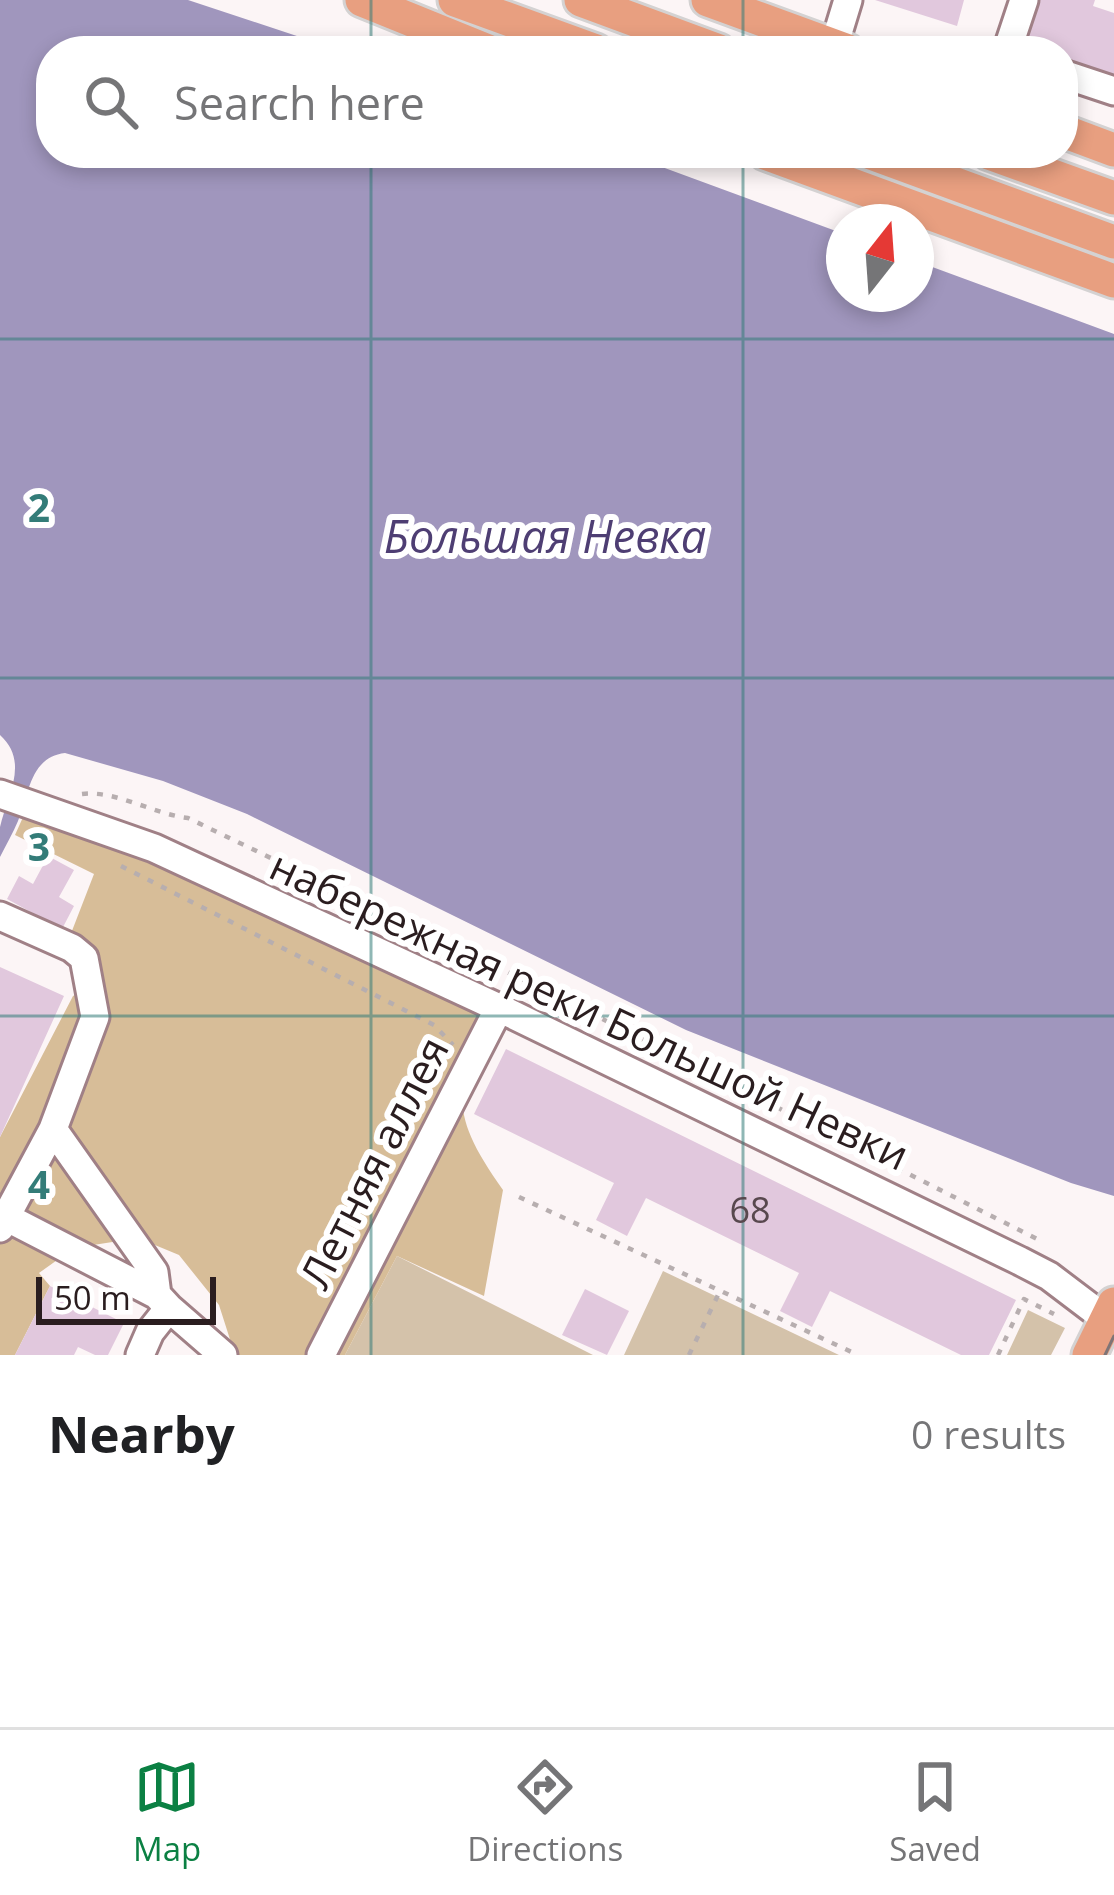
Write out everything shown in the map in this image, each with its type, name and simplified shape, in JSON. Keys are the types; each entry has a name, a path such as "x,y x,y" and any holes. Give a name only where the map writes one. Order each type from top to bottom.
{"main road":[{"path":"362,0 451,36"},
{"path":"455,0 555,36"},
{"path":"581,0 678,36"},
{"path":"717,2 809,36"},
{"path":"1078,137 1114,150"},
{"path":"806,168 1114,281"},
{"path":"911,168 1114,242"},
{"path":"1028,168 1114,199"},
{"path":"1090,1355 1110,1312"}],"street":[{"path":"843,36 848,0"},
{"path":"1012,36 1024,0"},
{"path":"1078,79 1114,91"},
{"name":"набережная реки Большой Невки","path":"12,797 154,848 499,1007 1020,1261 1110,1312"},
{"path":"0,916 72,947 84,958 95,1017 53,1130 2,1220 163,1301 223,1355"},
{"name":"Летняя аллея","path":"321,1355 499,1007"},
{"path":"53,1130 154,1272 163,1301 140,1355"}],"path":[{"path":"65,791 98,792 160,814 188,818 565,1000 1043,1243"},
{"path":"104,857 434,1025 471,1063"},
{"path":"519,1197 858,1355"},
{"path":"689,1355 720,1291"},
{"path":"998,1355 1024,1298 1066,1321"}],"shaded area":[{"path":"28,806 480,1008 466,1062 462,1103 473,1142 503,1190 484,1296 397,1256 345,1355 235,1355 219,1305 179,1255 138,1238 74,1248 39,1273 50,1286 15,1355 0,1355 0,1137 73,996 98,982 70,936 94,874 15,835"},
{"path":"397,1256 593,1355 345,1355"},
{"path":"663,1271 839,1355 624,1355"},
{"path":"1028,1310 1065,1328 1051,1355 1007,1355"}],"water":[{"name":"Большая Невка","path":"0,0 188,0 297,36 36,36 36,168 665,168 826,227 826,312 934,312 934,268 1114,334 1114,1196 686,1030 247,814 163,781 65,753 53,756 32,778 0,857 0,827 15,768 9,745 0,735"}],"building":[{"path":"875,0 964,0 957,26"},
{"path":"1037,0 1095,0 1093,6 1114,13 1114,75 1078,62 1078,36 1024,36"},
{"path":"48,856 74,870 59,897 74,906 62,929 7,899 19,876 33,884"},
{"path":"0,967 64,996 0,1137"},
{"path":"506,1049 1016,1300 989,1355 961,1355 830,1291 812,1327 780,1311 799,1273 646,1198 627,1236 596,1220 614,1183 474,1114"},
{"path":"50,1286 124,1323 108,1355 78,1347 74,1355 15,1355"},
{"path":"585,1289 629,1311 607,1355 562,1335"}],"tram line":[{"path":"1105,1355 1114,1336"}]}
